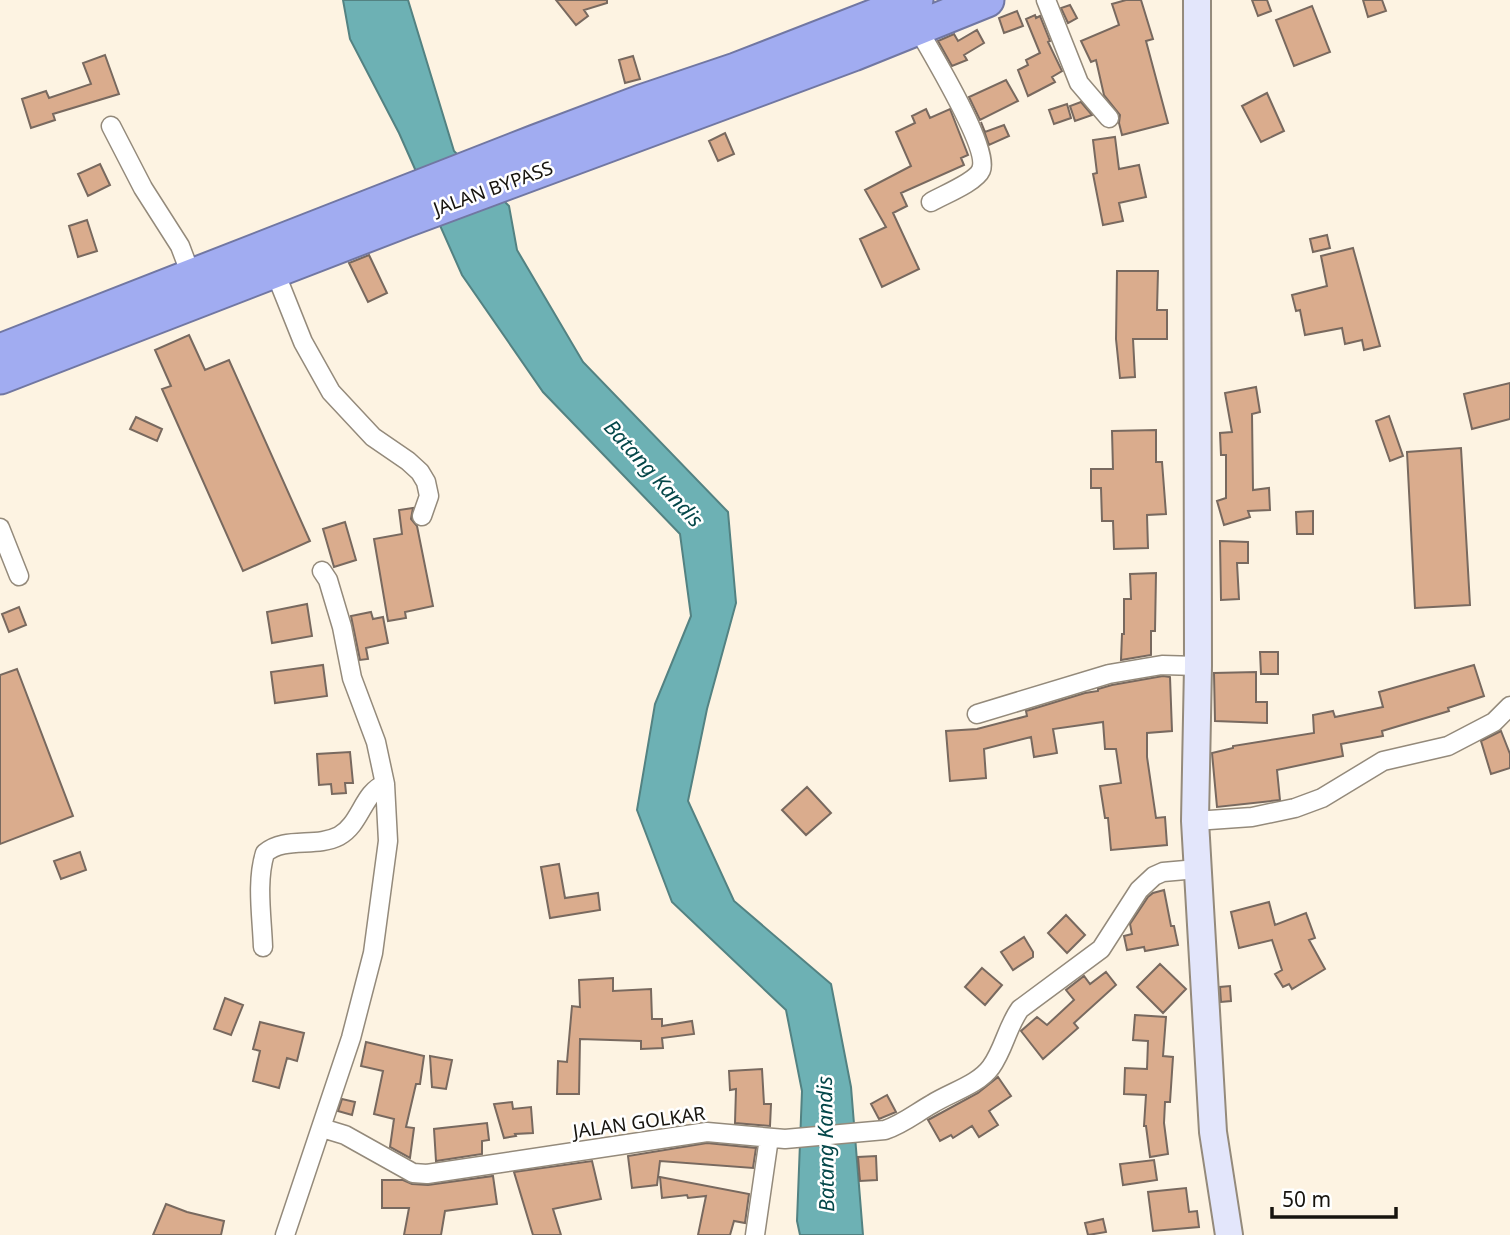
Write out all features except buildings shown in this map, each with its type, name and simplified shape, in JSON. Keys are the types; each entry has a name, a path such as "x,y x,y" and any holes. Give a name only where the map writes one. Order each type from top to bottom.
{"highway":[{"name":"JALAN BYPASS","path":"0,351 191,275 403,207 917,14 987,0"},
{"name":"JALAN BYPASS","path":"0,377 275,272 403,207"}],"street":[{"path":"1046,0 1079,83 1109,118"},
{"path":"1197,0 1198,666 1195,821 1213,1132 1229,1235"},
{"path":"917,14 972,130 982,160 981,171 975,178 931,202"},
{"path":"111,126 143,188 180,246 191,275"},
{"path":"275,272 303,342 331,392 373,437 408,461 426,482 429,496 422,516"},
{"path":"0,528 19,576"},
{"path":"285,1235 346,1055 373,953 388,841 385,784 376,742 352,678 342,626 328,580 322,572"},
{"path":"977,714 1110,674 1162,665 1198,666"},
{"path":"1195,821 1252,817 1295,808 1322,798 1383,761 1448,746 1493,722 1510,706"},
{"path":"263,947 261,886 265,853 279,845 315,843 340,835 358,818 376,788 385,784"},
{"name":"JALAN GOLKAR","path":"321,1128 345,1135 413,1173 427,1174 707,1132 777,1139 872,1132 898,1126 933,1103 982,1077 992,1066 1012,1020 1020,1009 1101,949 1146,883 1163,872 1197,869"},
{"path":"755,1235 777,1139"}],"water":[{"name":"Batang Kandis","path":"343,0 408,0 454,151 509,206 517,250 583,362 728,512 736,603 707,709 688,801 734,901 831,984 851,1087 863,1235 800,1235 797,1221 802,1091 786,1010 672,902 637,810 655,704 691,616 680,534 543,392 462,275 399,133 350,39"}]}
